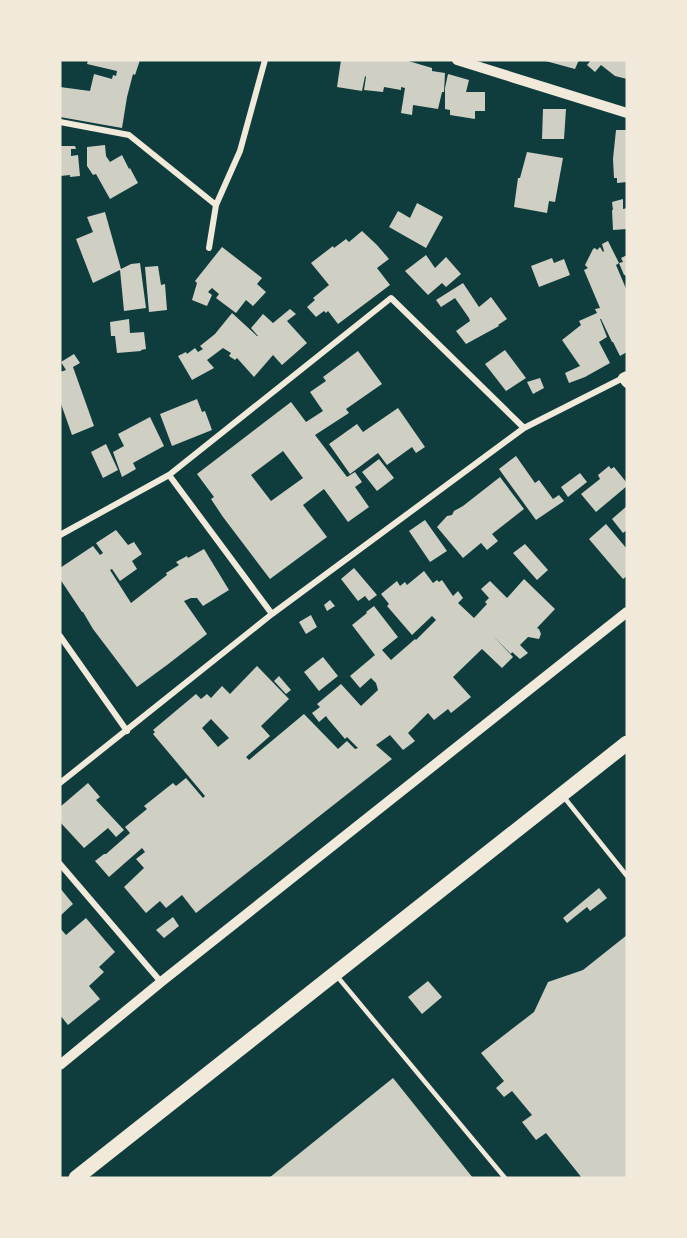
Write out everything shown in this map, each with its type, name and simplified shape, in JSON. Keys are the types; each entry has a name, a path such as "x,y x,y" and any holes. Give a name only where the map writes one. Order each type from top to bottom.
{"main road":[{"path":"76,1178 627,743"}],"street":[{"path":"209,248 216,205 240,151 265,60"},
{"path":"457,60 627,112"},
{"path":"60,122 129,135 216,205"},
{"path":"60,535 169,475 391,298 524,429"},
{"path":"60,783 272,614 524,429 626,379"},
{"path":"169,475 272,614"},
{"path":"60,1065 161,982 627,612"},
{"path":"60,636 127,731"},
{"path":"60,864 161,982"}],"lane":[{"path":"562,794 627,876"},
{"path":"622,870 627,866"},
{"path":"335,974 505,1178"}],"building":[{"path":"88,60 140,60 135,75 133,74 122,128 60,117 60,87 90,91 94,74 112,79 113,75 116,76 117,71 87,64"},
{"path":"341,60 405,60 432,68 432,71 445,73 444,92 442,92 438,109 413,105 412,115 401,113 405,88 401,87 401,90 384,87 383,92 364,90 365,76 362,91 337,87"},
{"path":"542,60 579,60 575,69"},
{"path":"591,60 627,60 627,79 615,76 601,65 595,72 587,65"},
{"path":"448,74 469,80 466,92 485,92 485,111 475,111 475,119 450,115 450,110 445,109"},
{"path":"543,109 566,109 564,139 542,139"},
{"path":"616,130 627,130 627,182 617,183 617,178 614,178"},
{"path":"105,145 106,156 110,162 122,155 138,183 110,199 96,174 93,175 87,166 87,147"},
{"path":"60,146 75,146 76,149 71,149 71,156 78,155 80,176 60,176"},
{"path":"527,152 563,158 555,202 549,201 547,213 514,207 518,178 520,178"},
{"path":"623,199 623,209 627,208 627,229 613,230 612,202"},
{"path":"417,203 443,217 426,248 389,227 398,211 410,218"},
{"path":"105,212 121,269 140,263 146,308 124,311 120,270 93,283 76,239 93,232 87,217"},
{"path":"362,231 389,259 377,268 390,285 338,324 328,311 316,317 307,307 315,300 313,298 329,285 311,263 333,246 334,248 346,239 349,242"},
{"path":"608,241 619,263 616,265 627,291 627,352 620,356 600,319 607,337 599,342 610,363 569,383 565,373 580,366 562,340 581,325 579,321 597,313 595,309 600,308 584,270 588,268 585,265 593,249 597,250 600,247 603,252 602,244"},
{"path":"222,247 262,278 257,284 266,292 253,306 246,300 236,313 216,298 219,294 212,288 208,292 212,295 207,306 192,300 197,283 195,281"},
{"path":"426,255 435,268 446,257 461,274 446,287 442,283 428,295 405,271"},
{"path":"627,255 627,278 619,263 623,262 621,258"},
{"path":"552,258 554,263 564,259 570,275 539,287 531,266"},
{"path":"158,266 161,285 165,284 167,310 149,312 145,267"},
{"path":"463,283 479,307 491,297 507,319 499,326 466,344 456,331 470,321 469,318 455,298 441,307 436,300"},
{"path":"290,309 296,314 287,321 307,343 282,365 273,355 254,377 237,358 235,360 229,356 231,353 223,348 207,360 214,368 192,380 178,356 186,352 187,354 195,348 198,352 203,349 200,346 215,334 232,313 258,336 251,328 263,314 273,323"},
{"path":"129,319 130,333 144,332 146,349 117,353 115,336 111,336 110,322"},
{"path":"505,350 526,378 506,391 485,364"},
{"path":"358,351 382,384 346,409 349,413 315,435 347,477 355,472 362,482 355,487 369,507 348,522 324,489 303,505 327,537 270,579 223,517 211,499 214,497 197,474 291,402 306,422 323,411 310,392 326,381 323,377","holes":["283,451 303,478 271,501 251,475"]},
{"path":"74,354 80,363 73,367 94,426 72,435 60,401 60,372 66,370 61,362"},
{"path":"540,378 544,388 533,394 527,382"},
{"path":"197,399 202,412 205,411 212,430 172,446 160,414"},
{"path":"398,408 425,447 416,453 412,447 387,465 378,453 350,474 329,444 357,424 363,432"},
{"path":"150,417 164,446 133,463 136,469 122,477 113,452 124,446 118,434"},
{"path":"106,444 118,470 103,478 91,452"},
{"path":"516,456 535,483 539,480 553,499 559,495 564,501 536,520 499,469"},
{"path":"379,459 394,478 377,491 362,472"},
{"path":"609,466 611,469 614,467 627,486 596,512 581,494 600,479 598,475"},
{"path":"580,473 587,482 568,497 561,487"},
{"path":"500,477 524,509 492,534 498,541 487,550 481,543 463,558 437,527 447,516 452,515 454,511"},
{"path":"627,506 627,530 623,533 612,519"},
{"path":"425,520 447,551 430,562 409,531"},
{"path":"606,524 627,549 627,576 623,579 589,539"},
{"path":"116,530 128,545 134,542 142,554 132,561 137,569 120,581 112,569 110,570 131,603 179,565 176,562 204,549 229,590 203,606 197,598 184,601 207,634 137,687 93,629 60,579 60,568 93,546 100,555 103,553 96,543"},
{"path":"525,544 548,570 537,580 513,553"},
{"path":"354,568 377,595 369,601 365,596 358,601 341,579"},
{"path":"424,571 433,583 442,580 453,596 458,591 463,598 458,603 474,618 487,604 485,602 489,598 481,589 490,581 507,598 524,579 555,609 537,628 541,634 539,639 528,637 520,645 528,653 520,659 512,652 511,654 493,636 513,657 502,668 482,649 453,677 471,697 451,713 448,709 434,720 428,713 408,733 415,741 403,750 390,735 376,745 392,759 196,913 182,895 166,908 160,901 146,913 124,887 144,868 136,859 145,852 142,848 109,877 95,861 130,833 125,827 147,809 144,806 173,783 176,786 186,778 203,798 205,796 153,734 155,732 153,730 196,694 201,699 207,694 211,698 222,686 230,694 257,666 289,699 261,726 270,736 246,757 249,760 304,714 338,749 347,741 355,749 358,748 347,737 345,739 326,716 319,722 312,713 320,707 317,704 341,684 361,706 378,690 371,678 360,688 350,676 375,655 352,625 374,606 398,637 382,650 391,660 436,620 432,616 412,635 387,606 389,604 381,594 397,581 400,586 405,582 407,585","holes":["211,719 229,738 218,747 202,728"]},
{"path":"330,600 335,606 327,611 324,605"},
{"path":"311,615 317,627 306,634 299,622"},
{"path":"323,657 338,676 319,691 304,672"},
{"path":"279,676 291,690 286,694 274,681"},
{"path":"88,783 100,797 96,800 124,830 116,837 108,828 84,848 60,822 60,807"},
{"path":"60,888 73,904 60,916"},
{"path":"599,888 607,898 590,911 587,907 567,923 563,918"},
{"path":"173,917 179,926 164,938 156,930"},
{"path":"86,918 115,952 99,967 104,972 89,986 100,999 68,1025 60,1015 60,928 66,935"},
{"path":"627,935 627,1178 582,1178 546,1133 536,1140 522,1122 532,1115 512,1091 504,1097 496,1088 504,1081 481,1053 534,1012 548,982 583,970"},
{"path":"428,981 442,997 422,1014 408,997"},
{"path":"393,1078 473,1178 269,1178"}]}
